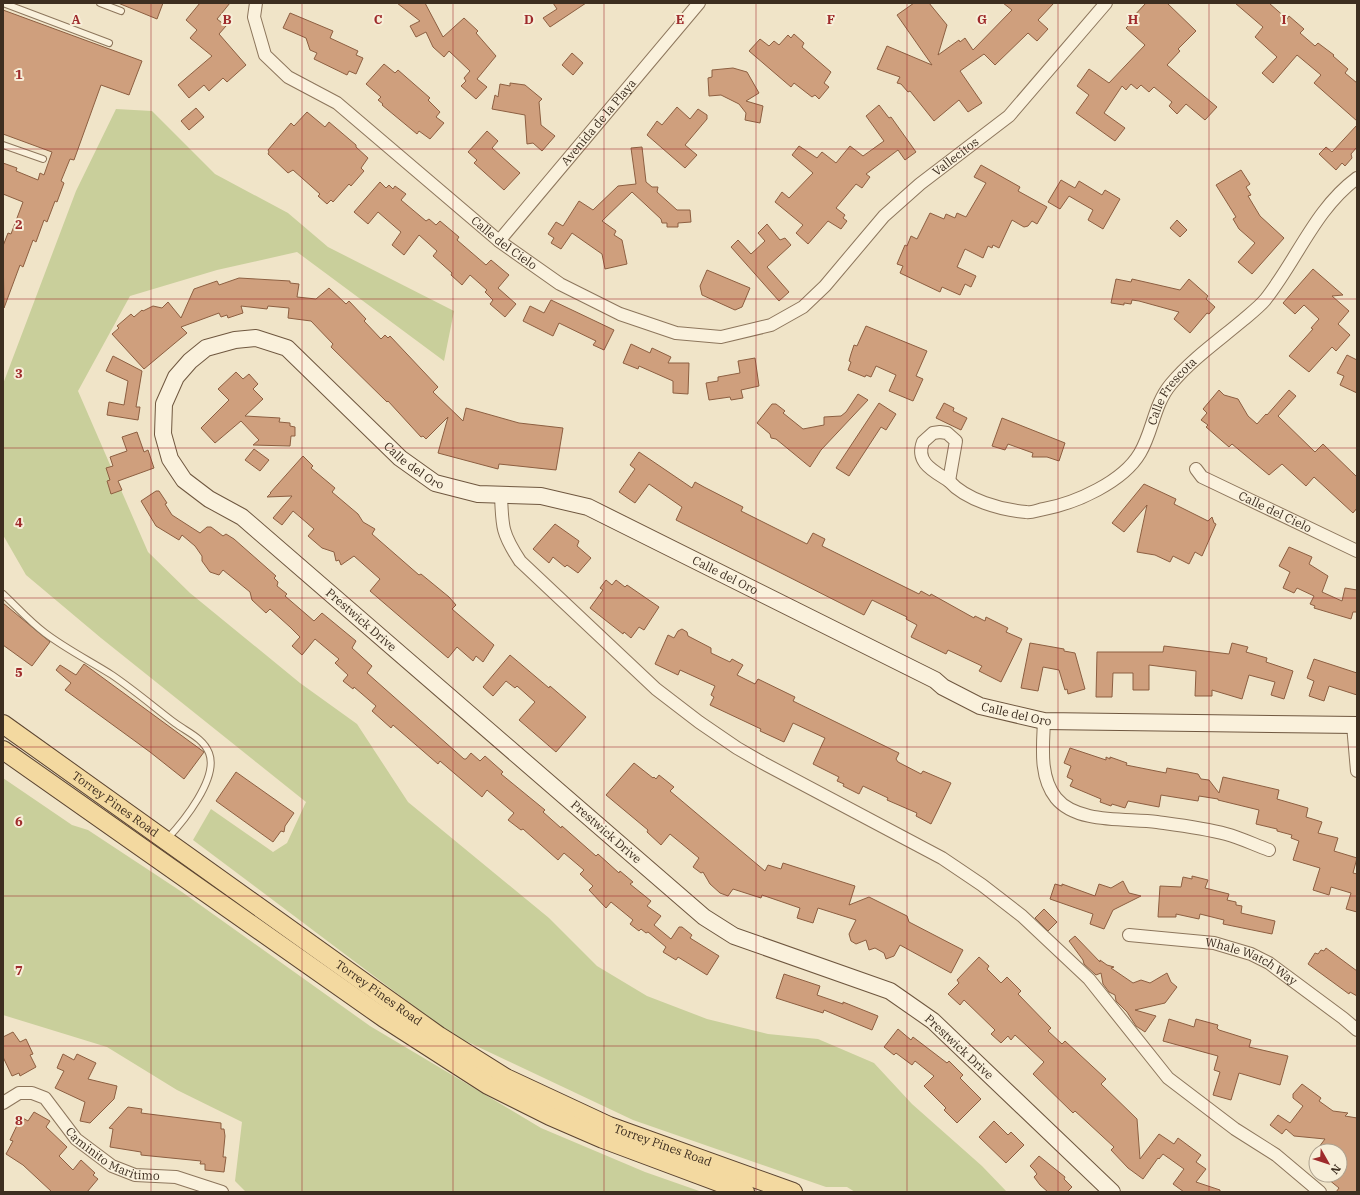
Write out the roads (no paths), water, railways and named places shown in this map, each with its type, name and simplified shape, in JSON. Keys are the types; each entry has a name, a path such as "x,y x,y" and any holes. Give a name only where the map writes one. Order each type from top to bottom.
{"main road":[{"name":"Torrey Pines Road","path":"3,724 439,1036 506,1078 609,1126 793,1192"},
{"name":"Torrey Pines Road","path":"3,750 384,1018 488,1085 550,1116 603,1139 745,1192"}],"street":[{"name":"Calle del Cielo","path":"256,3 254,17 265,55 288,77 337,103 499,241 560,284 620,314 676,333 721,338 771,325 803,307"},
{"name":"Avenida de la Playa","path":"499,241 699,3"},
{"name":"Vallecitos","path":"803,307 825,286 884,216 920,184 1009,116 1106,3"},
{"name":"Calle Frescota","path":"950,481 957,489 978,501 1027,512 1063,506 1090,494 1128,468 1140,452 1160,400 1170,385 1203,352 1264,301 1287,270 1312,227 1345,187 1357,178"},
{"name":"Calle del Oro","path":"164,404 176,377 190,361 206,348 235,340 256,338 287,348 400,458 435,483 478,494 541,496 588,507 928,677 943,687 980,706 1044,721 1355,725"},
{"name":"Prestwick Drive","path":"164,404 163,434 170,459 184,480 209,499 242,517 704,917 734,936 890,991 934,1021 1112,1192"},
{"name":"Calle del Cielo","path":"1196,469 1202,477 1357,551"},
{"path":"501,494 502,527 509,545 520,561 656,689 737,748 942,858 982,885 1022,916 1089,979 1168,1078 1235,1129 1276,1155 1320,1192"},
{"path":"1044,721 1043,758 1047,783 1056,798 1072,810 1091,817 1157,822 1226,834 1269,850"},
{"path":"1355,725 1357,771"},
{"name":"Whale Watch Way","path":"1129,935 1214,943 1252,954 1269,963 1357,1030"},
{"name":"Caminito Maritimo","path":"3,1103 19,1092 32,1093 45,1098 76,1139 112,1166 135,1175 176,1177 222,1192"}],"lane":[{"path":"3,3 109,43"},
{"path":"100,3 121,10"},
{"path":"3,144 43,159"},
{"path":"3,594 46,633 114,677 180,727 198,737 209,752 211,764 205,786 176,829 166,840"}]}
